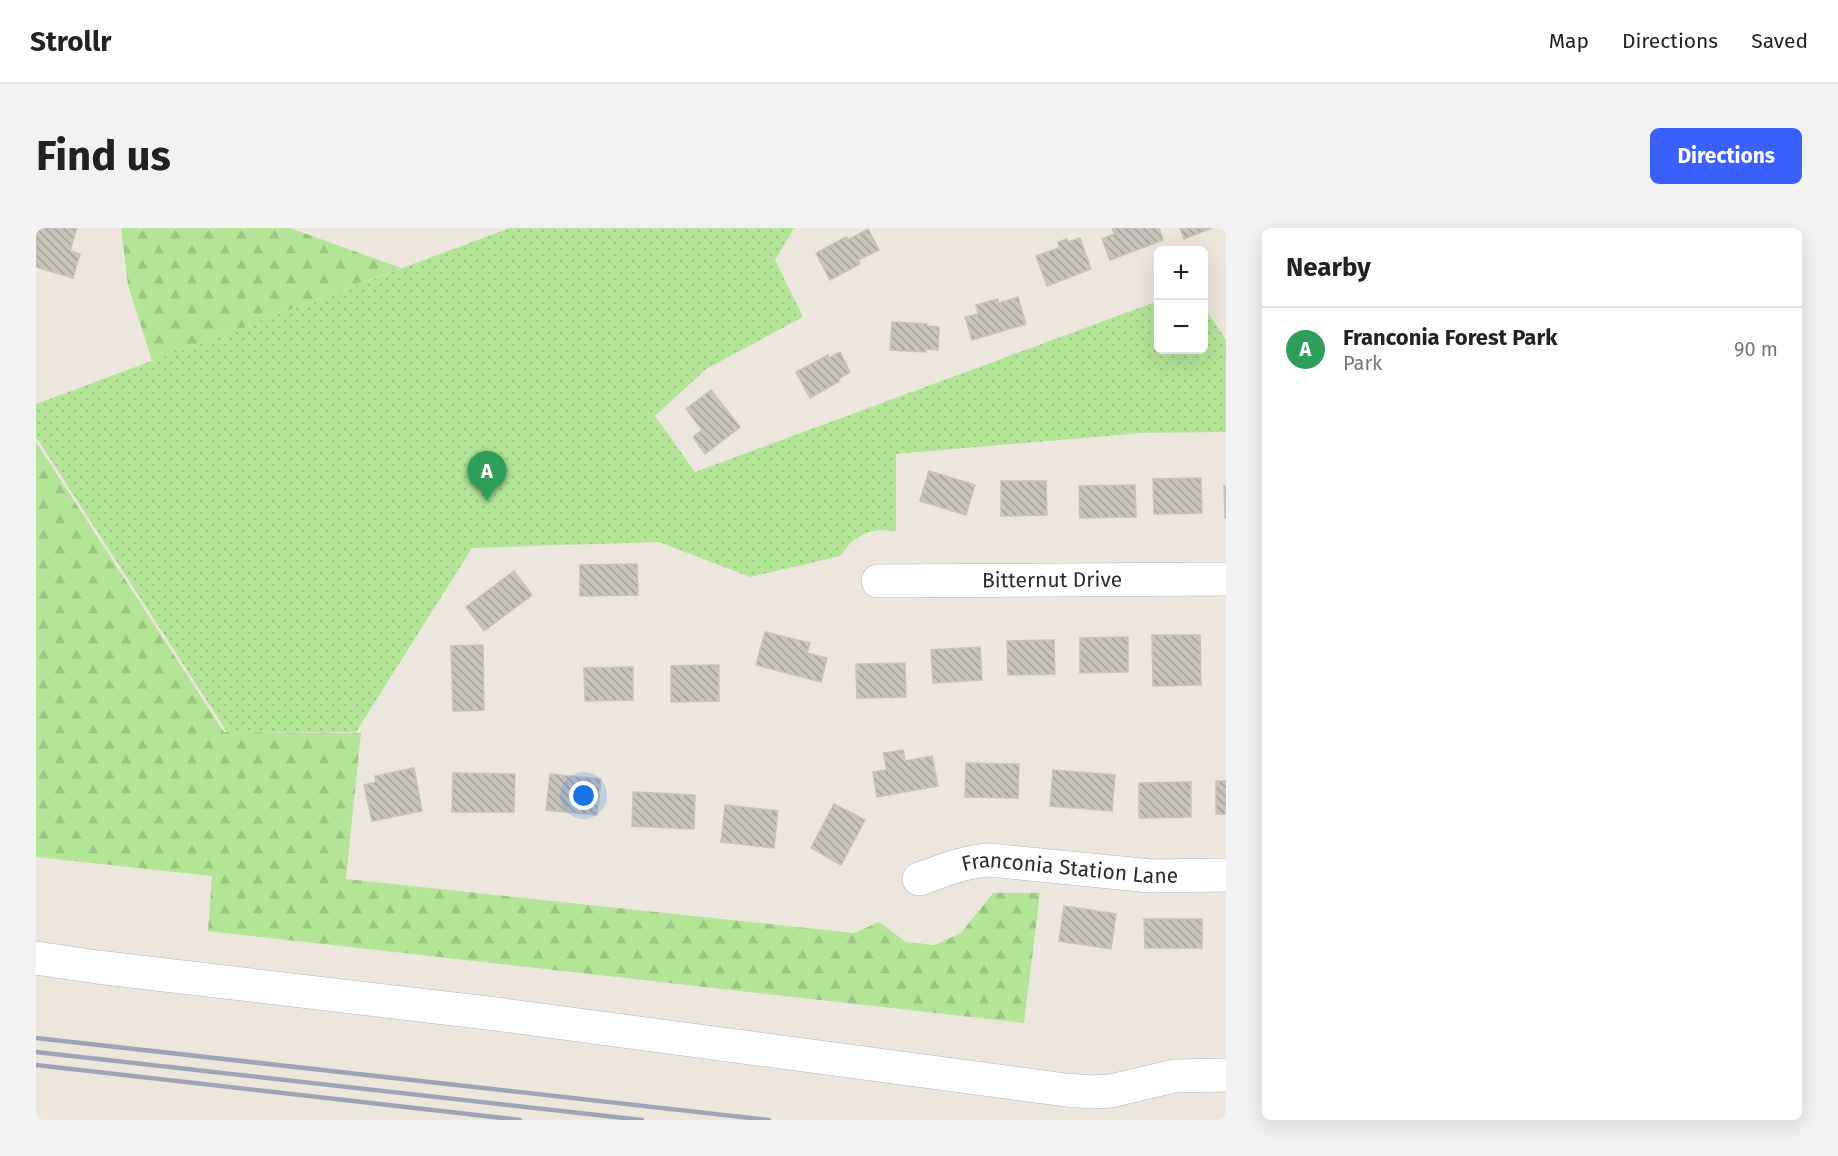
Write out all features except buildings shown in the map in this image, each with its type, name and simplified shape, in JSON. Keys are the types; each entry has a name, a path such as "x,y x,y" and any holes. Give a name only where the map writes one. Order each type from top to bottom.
{"street":[{"name":"Bitternut Drive","path":"878,581 1226,579"},
{"name":"Franconia Station Lane","path":"919,879 975,860 1151,876 1226,875"},
{"path":"36,958 520,1017 1066,1090 1111,1091 1174,1076 1226,1075"}],"green space":[{"path":"121,228 290,228 401,268 152,361 128,285"},
{"path":"510,228 794,228 775,260 803,317 706,369 655,416 695,472 1154,302 1154,354 1208,354 1208,313 1226,340 1226,432 1141,433 896,454 896,531 878,530 865,533 851,542 840,556 750,577 659,542 472,548 356,732 227,732 36,437 36,404"},
{"path":"36,442 224,732 361,733 346,879 854,933 879,922 906,942 934,945 961,933 993,893 1040,893 1024,1023 208,931 212,876 36,857"}],"railway":[{"path":"36,1038 769,1120"},
{"path":"36,1052 642,1120"},
{"path":"36,1065 520,1120"}],"place":[{"name":"Franconia Forest Park","path":"487,501"}]}
